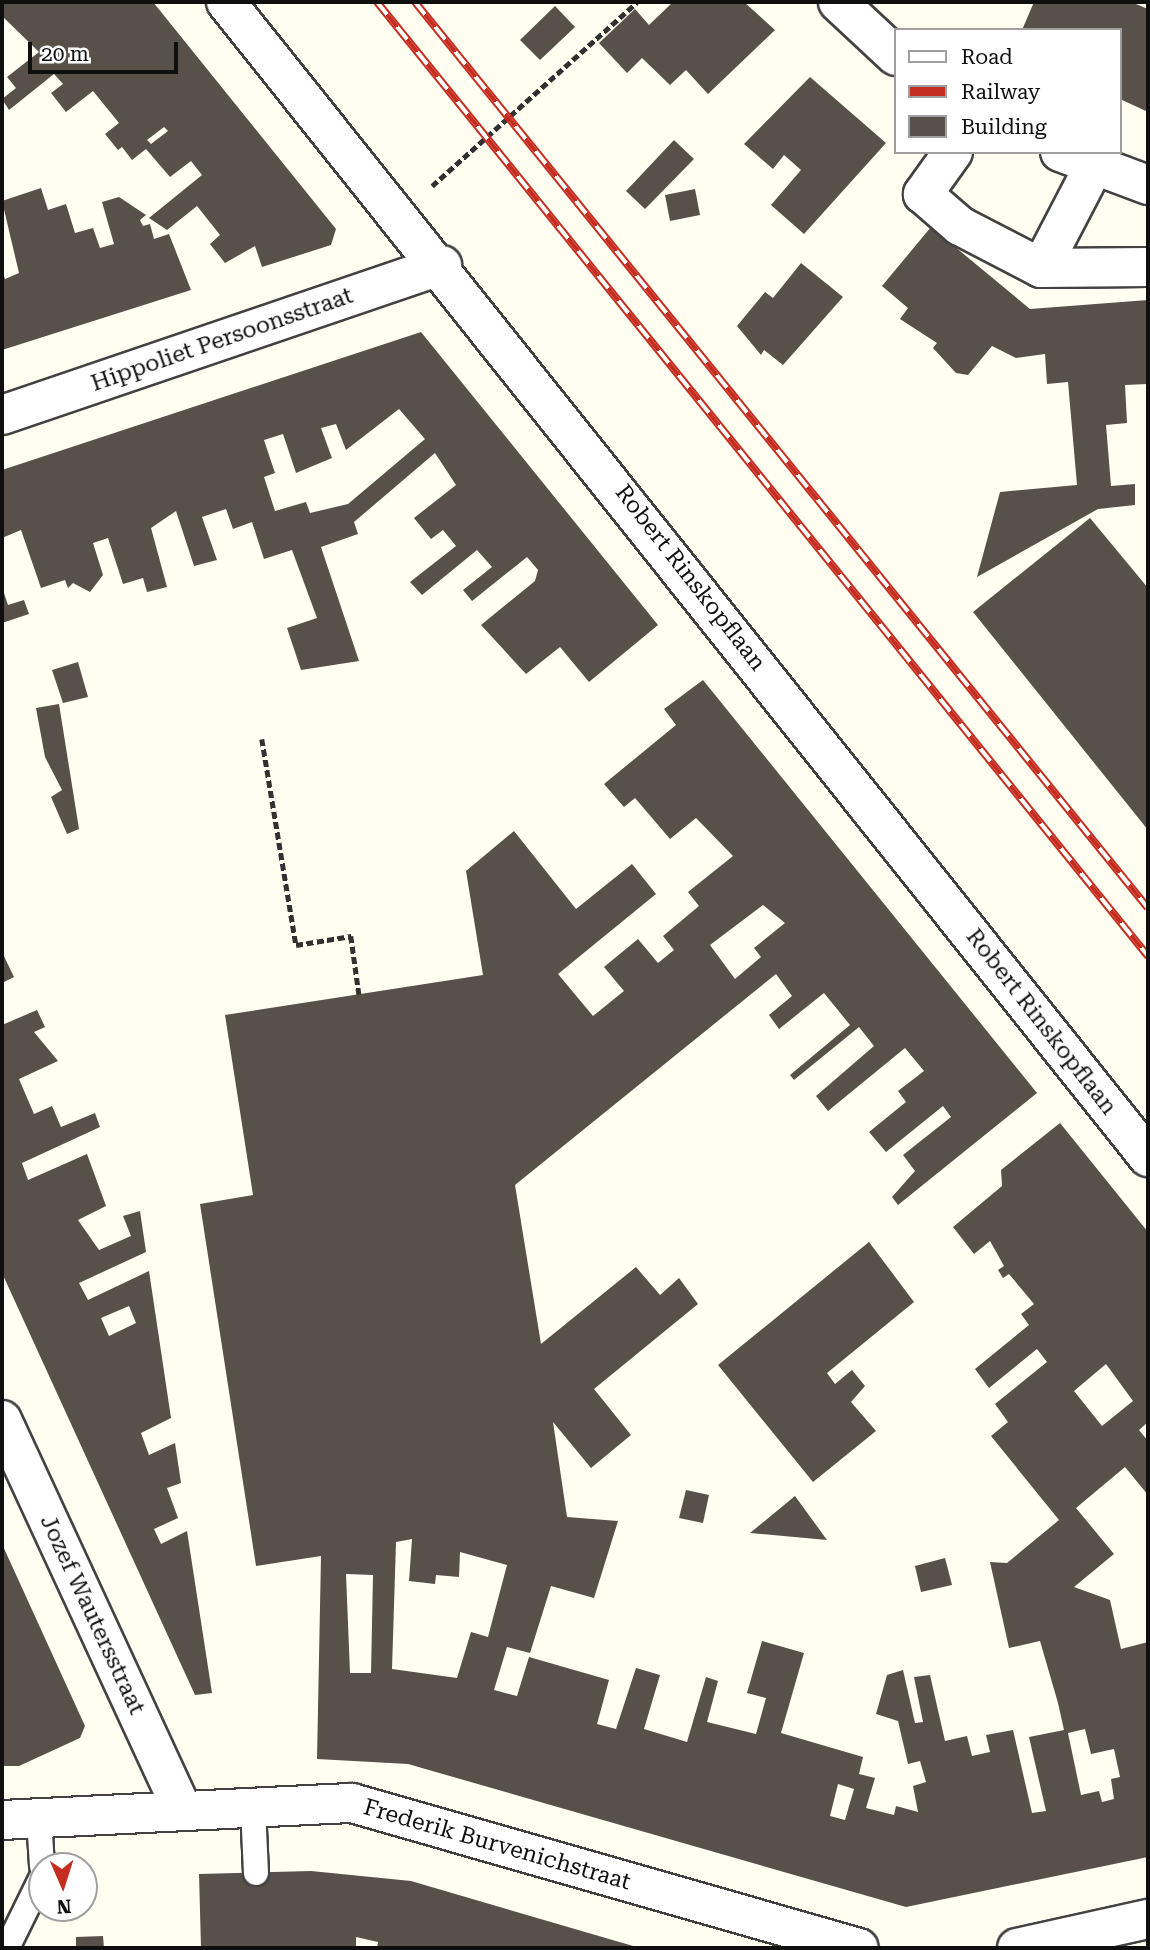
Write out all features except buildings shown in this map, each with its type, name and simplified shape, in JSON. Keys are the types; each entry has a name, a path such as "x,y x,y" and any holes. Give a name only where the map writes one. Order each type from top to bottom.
{"street":[{"name":"Robert Rinskopflaan","path":"226,2 401,213 1148,1157"},
{"path":"838,2 894,54"},
{"path":"952,154 923,194 960,226 1041,268 1148,267"},
{"path":"1041,268 1076,160 1148,184"},
{"name":"Hippoliet Persoonsstraat","path":"2,415 442,265"},
{"name":"Jozef Wautersstraat","path":"2,1420 182,1810"},
{"name":"Frederik Burvenichstraat","path":"2,1820 352,1803 859,1948"},
{"path":"1017,1948 1148,1919"}],"lane":[{"path":"253,1807 256,1873"},
{"path":"39,1818 41,1852"},
{"path":"7,1948 28,1905"}],"path":[{"path":"401,213 637,2"},
{"path":"262,739 296,945 351,936 359,994"}],"railway":[{"path":"377,2 1148,956"},
{"path":"415,2 1148,908"}]}
